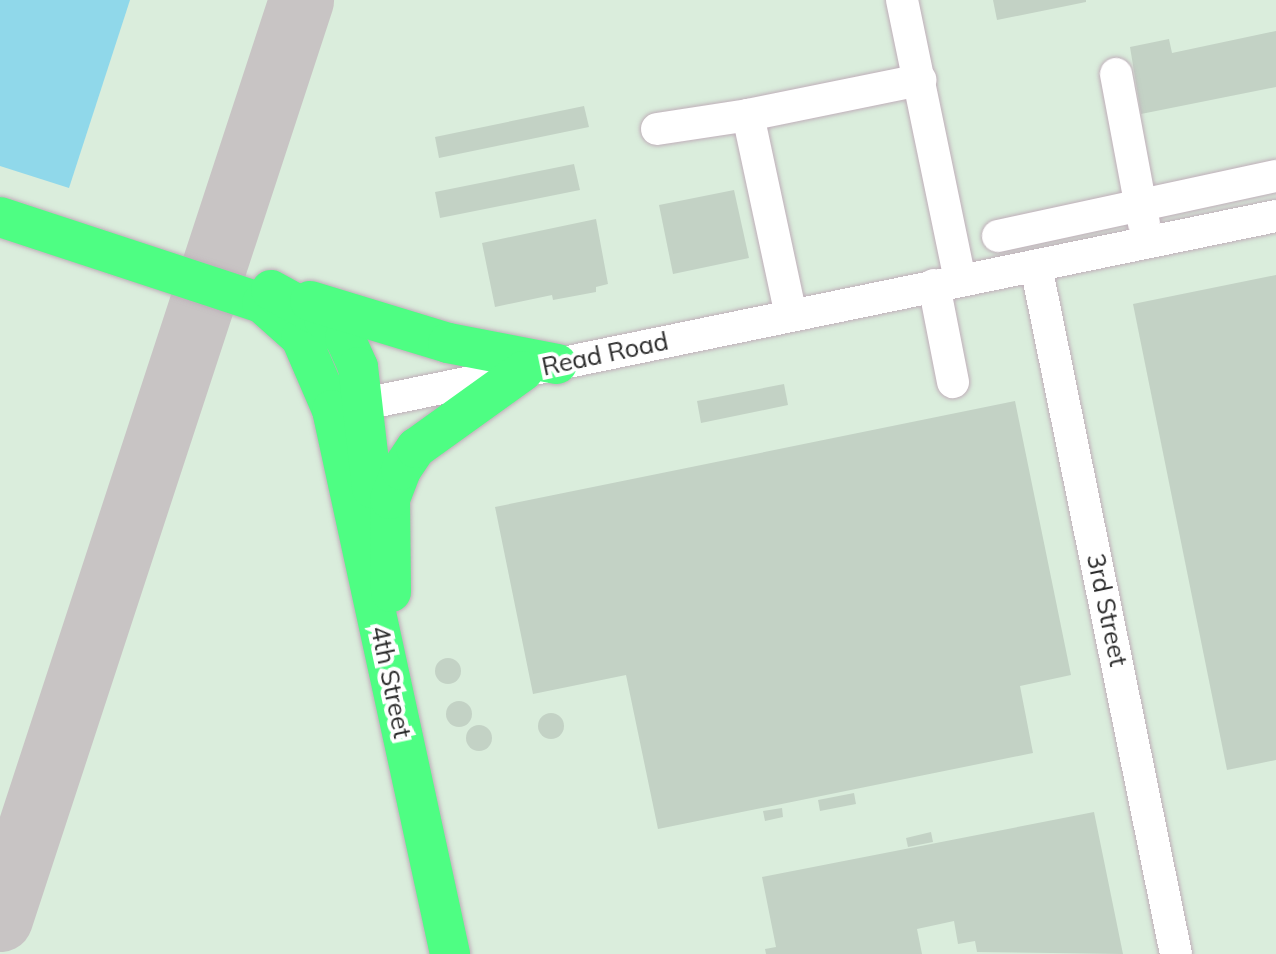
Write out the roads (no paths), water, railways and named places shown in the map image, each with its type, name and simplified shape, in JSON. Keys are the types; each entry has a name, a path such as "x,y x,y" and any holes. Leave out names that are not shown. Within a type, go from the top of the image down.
{"main road":[{"path":"0,217 262,303 302,338 348,407"},
{"path":"228,291 269,289 448,344 540,367"},
{"path":"269,289 324,319 345,338 358,368 348,407"},
{"path":"228,291 249,322 274,342 304,395 397,710"},
{"path":"397,710 388,538 390,499 416,448 540,367"},
{"name":"4th Street","path":"348,407 397,710 450,954"}],"street":[{"path":"902,0 920,80 947,283 953,382"},
{"path":"1116,74 1148,242"},
{"path":"658,129 748,116 920,80"},
{"path":"748,116 791,315"},
{"path":"998,236 1276,176"},
{"name":"Read Road","path":"348,407 1276,216"},
{"name":"3rd Street","path":"1036,266 1176,954"}]}
